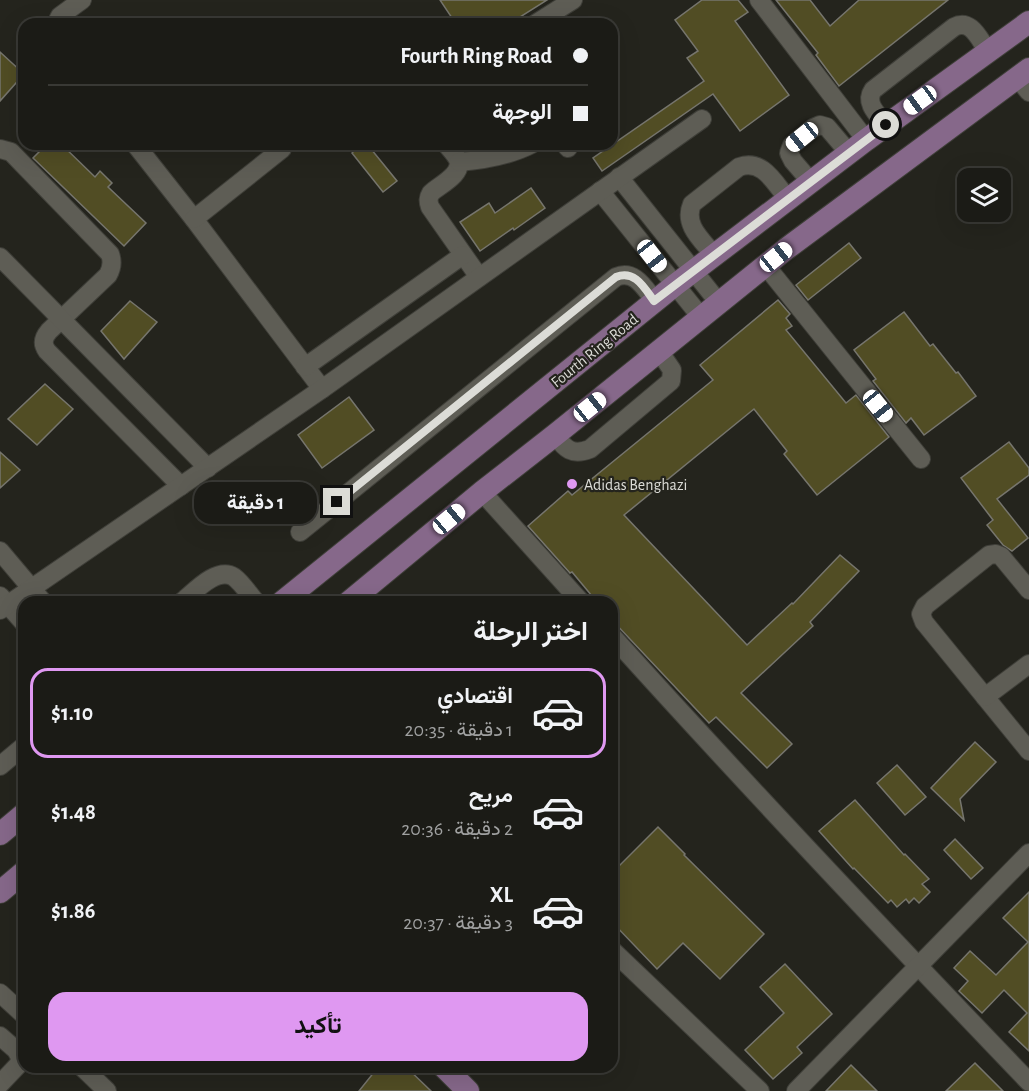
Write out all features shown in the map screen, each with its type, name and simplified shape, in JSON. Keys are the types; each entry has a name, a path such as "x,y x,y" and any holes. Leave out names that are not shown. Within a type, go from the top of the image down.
{"main road":[{"name":"Fourth Ring Road","path":"289,596 654,301 886,125 1029,22"},
{"path":"356,596 482,492 766,266 858,195 1025,79"},
{"path":"0,834 18,819"},
{"path":"0,892 18,877"},
{"path":"450,1073 468,1091"}],"street":[{"path":"59,18 82,0"},
{"path":"544,18 573,0"},
{"path":"759,0 858,146"},
{"path":"886,125 870,104 870,94 954,27 964,24 971,27 988,51"},
{"path":"0,551 38,595 182,486 702,119"},
{"path":"811,182 789,153 792,145 813,128 827,127 858,146"},
{"path":"0,149 11,152 110,254 112,259 108,275 45,336 44,347 182,486"},
{"path":"140,150 322,389"},
{"path":"194,219 281,150"},
{"path":"451,150 458,159 459,167 455,174 431,193 430,207 479,278"},
{"path":"459,162 504,155 520,150"},
{"path":"714,255 690,224 689,210 692,204 739,167 746,164 759,166 788,199"},
{"path":"619,177 719,303"},
{"path":"600,191 701,317"},
{"path":"306,367 463,255"},
{"path":"0,257 208,468"},
{"path":"766,266 921,459"},
{"path":"300,532 616,277 625,274 635,278 654,301"},
{"path":"555,435 569,450 583,451 590,448 671,381 672,370 659,351"},
{"path":"482,492 576,596"},
{"path":"1029,590 1001,556 989,555 922,610 921,618 1029,751"},
{"path":"189,596 213,577 224,574 235,578 251,596"},
{"path":"3,604 18,600"},
{"path":"3,604 18,618"},
{"path":"618,643 705,739 1029,1082"},
{"path":"985,697 1029,664"},
{"path":"0,766 18,751"},
{"path":"796,1091 1029,853"},
{"path":"618,956 760,1091"},
{"path":"0,993 18,1010"},
{"path":"0,1036 18,1054"},
{"path":"0,1084 18,1065"},
{"path":"88,1073 107,1091"}],"building":[{"path":"440,0 547,0 518,18 452,18"},
{"path":"702,0 738,0 748,12 735,21 789,95 740,131 713,94 602,171 593,158 605,150 618,150 618,141 704,81 687,58 698,51 675,20"},
{"path":"776,0 810,0 830,26 859,0 948,0 839,86 816,55 818,53"},
{"path":"0,52 18,68 18,81 0,101"},
{"path":"41,150 67,150 95,177 100,171 112,183 108,187 146,223 124,246 33,158"},
{"path":"355,150 372,150 397,181 383,192 352,153"},
{"path":"531,188 545,208 480,251 460,222 489,203 495,213"},
{"path":"849,243 861,258 808,300 796,285"},
{"path":"778,300 790,314 786,318 792,326 786,330 846,403 856,395 889,437 817,495 784,454 787,451 754,409 624,515 747,645 793,604 840,555 859,571 810,622 813,626 741,693 792,744 767,768 716,717 709,723 618,626 618,596 592,596 528,526 568,491 572,495 713,380 700,365"},
{"path":"130,301 157,322 124,359 101,331"},
{"path":"904,312 930,346 933,344 976,396 924,435 911,418 906,423 873,381 876,379 854,350"},
{"path":"45,384 73,409 37,445 8,419"},
{"path":"349,397 374,430 322,468 298,435"},
{"path":"1009,442 1029,468 1029,475 997,499 1028,538 1012,551 1003,545 987,525 993,520 961,478"},
{"path":"0,452 20,470 0,488"},
{"path":"975,742 996,762 960,799 964,820 931,788"},
{"path":"897,765 926,797 905,815 877,783"},
{"path":"855,800 904,855 929,879 922,884 930,892 919,903 914,898 909,903 906,899 897,907 891,900 888,903 819,831"},
{"path":"658,827 764,934 720,979 683,943 657,969 618,928 618,867"},
{"path":"955,839 983,868 971,879 944,850"},
{"path":"1029,892 1029,1051 1009,1032 1027,1013 1004,990 982,1013 959,991 968,981 954,968 970,951 996,975 1028,942 1003,918"},
{"path":"785,964 832,1014 797,1047 802,1053 773,1079 745,1050 784,1013 760,987"},
{"path":"975,1063 1003,1091 946,1091"},
{"path":"851,1065 877,1091 826,1091"},
{"path":"373,1073 412,1073 431,1091 359,1091"}],"place":[{"name":"Adidas Benghazi","path":"572,484"}],"route":[{"path":"337,502 616,277 625,274 635,278 654,301 886,125"}]}
